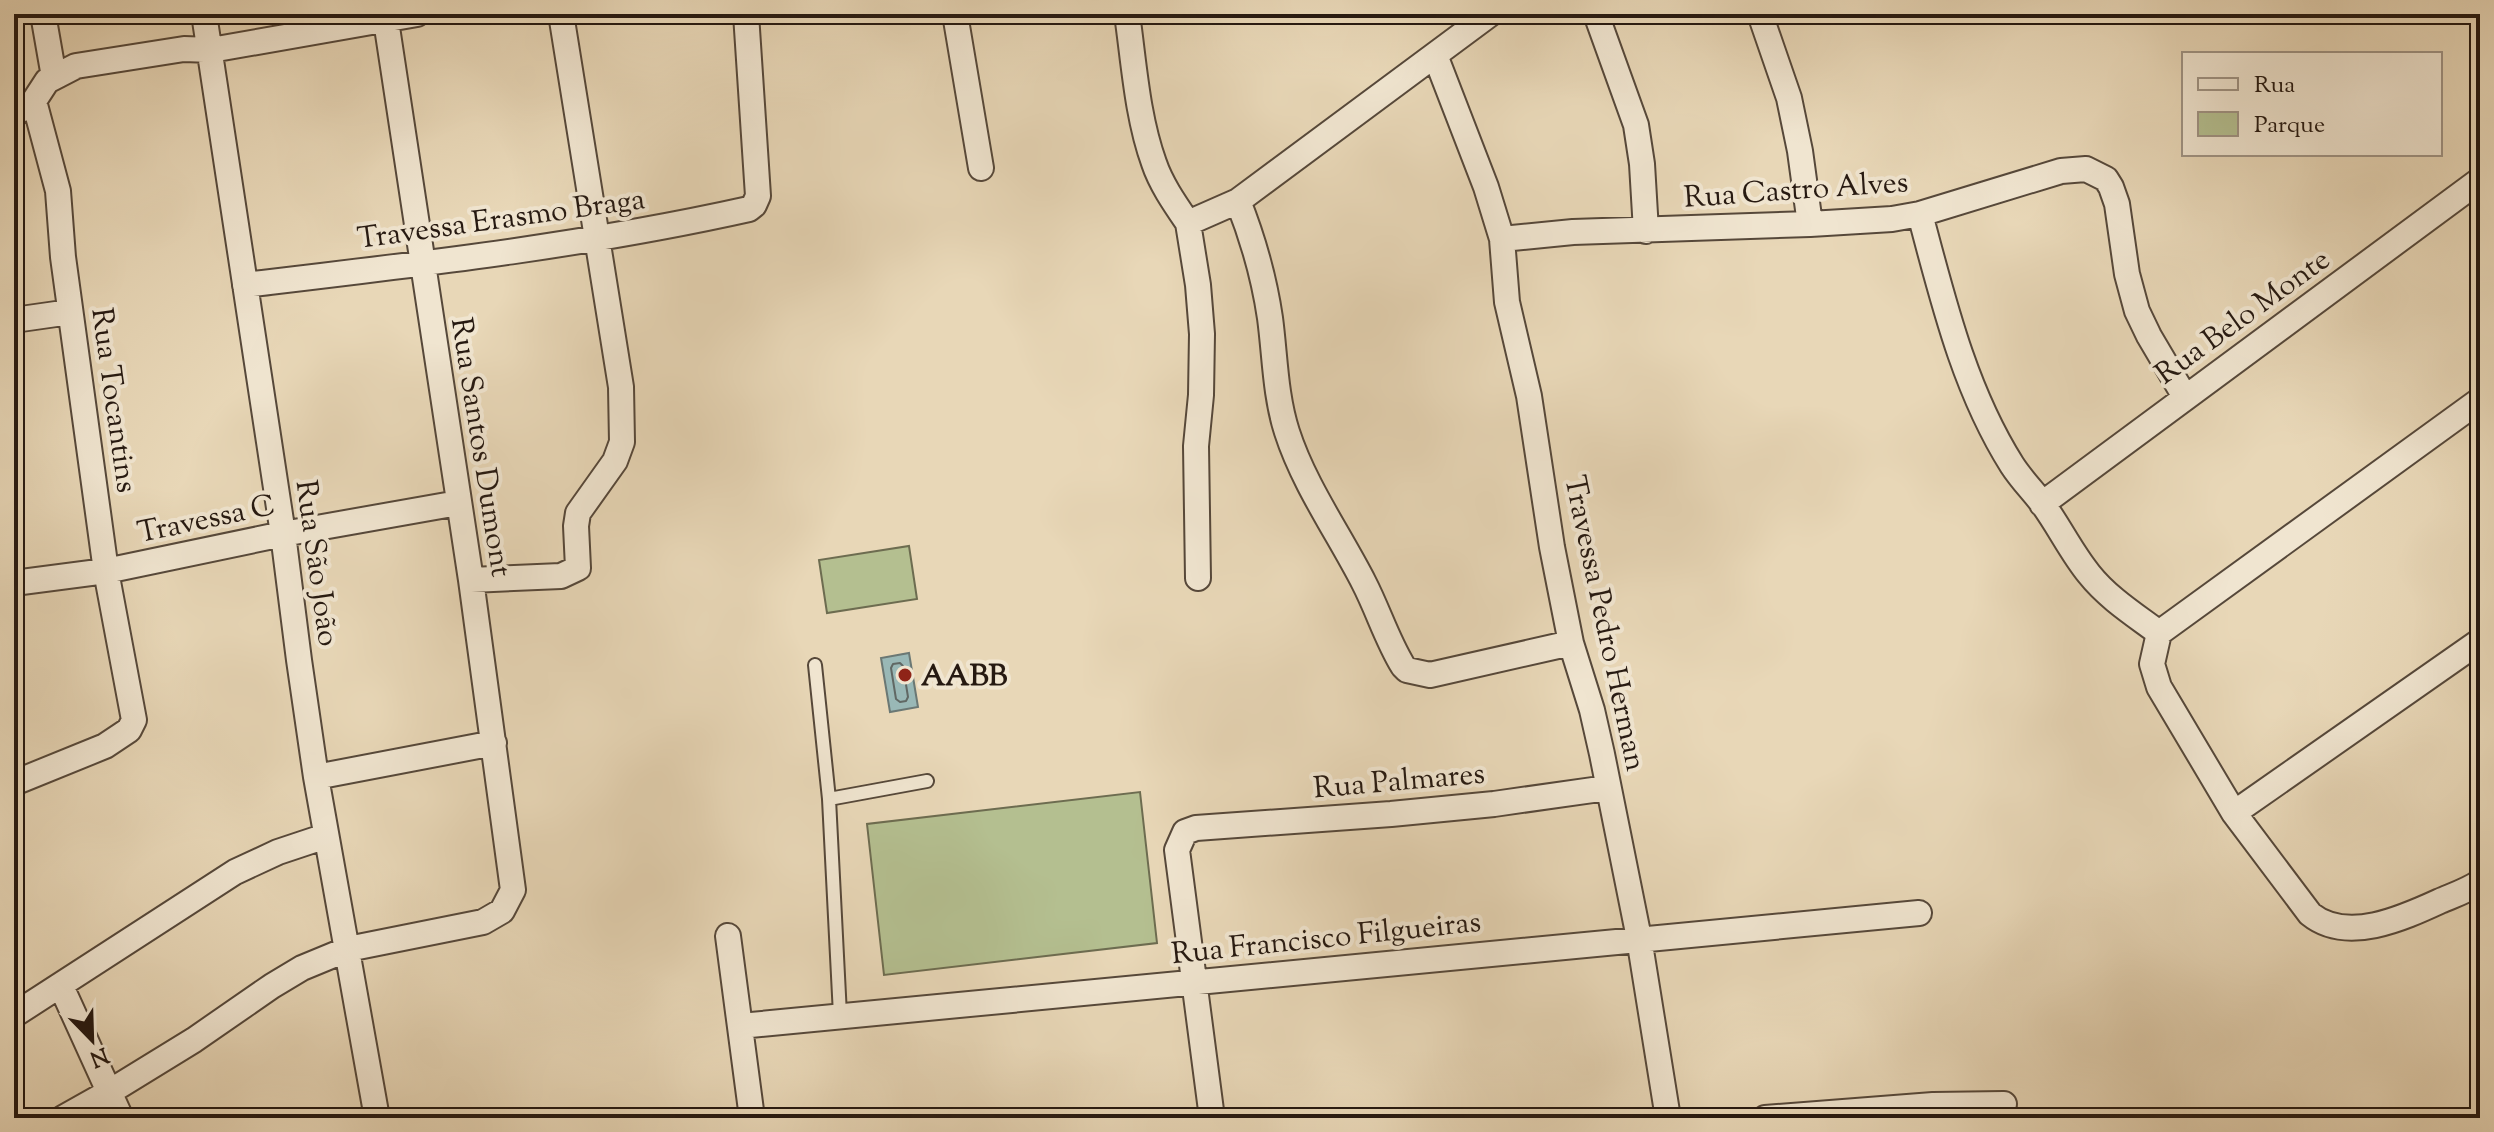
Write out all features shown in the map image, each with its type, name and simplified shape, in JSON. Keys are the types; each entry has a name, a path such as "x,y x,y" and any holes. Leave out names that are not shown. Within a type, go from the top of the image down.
{"street":[{"path":"43,14 54,77"},
{"name":"Rua São João","path":"204,14 283,534 316,777 377,1118"},
{"path":"24,108 54,77 82,65 184,49 211,50 385,17 417,14"},
{"path":"471,580 572,573 579,564 576,519 615,461 622,442 621,387 561,14"},
{"name":"Travessa Erasmo Braga","path":"245,285 598,239 749,209 758,196 746,14"},
{"path":"955,14 981,168"},
{"path":"1127,14 1141,109 1154,163 1165,188 1188,223 1198,285 1202,334 1196,446 1198,578"},
{"path":"1188,223 1238,201 1490,14"},
{"path":"1596,14 1636,125 1646,231"},
{"path":"1760,14 1789,98 1810,224"},
{"name":"Rua Santos Dumont","path":"348,949 483,922 502,911 513,890 471,580 385,17"},
{"name":"Travessa Pedro Herman","path":"1435,55 1481,174 1502,239 1507,302 1529,396 1552,547 1571,643 1592,710 1639,938 1668,1118"},
{"name":"Rua Tocantins","path":"14,783 105,746 120,738 134,723 106,571 70,312 58,191 24,108"},
{"name":"Rua Castro Alves","path":"1502,239 1573,232 1892,219 1920,214 2061,171 2093,171 2106,179 2117,204 2127,274 2137,311 2185,397"},
{"name":"Rua Belo Monte","path":"2042,504 2480,180"},
{"path":"1238,201 1253,240 1261,274 1281,410 1288,434 1403,666 1407,670 1430,675 1571,643"},
{"path":"1920,214 1944,307 1969,380 2012,466 2094,580 2159,633"},
{"path":"14,320 70,312"},
{"path":"2478,887 2392,923 2347,928 2321,923 2293,893 2234,813 2159,687 2152,664 2159,633 2480,400"},
{"name":"Travessa C","path":"14,583 106,571 283,534 458,503"},
{"path":"2234,813 2480,641"},
{"path":"316,777 494,743"},
{"name":"Rua Palmares","path":"1193,982 1177,850 1185,832 1196,828 1420,811 1607,788"},
{"path":"14,1015 235,872 278,852 326,836"},
{"name":"Rua Francisco Filgueiras","path":"740,1026 1919,913"},
{"path":"728,936 752,1118"},
{"path":"63,1118 194,1040 285,977 348,949"},
{"path":"1193,982 1212,1118"},
{"path":"61,986 121,1118"},
{"path":"1765,1118 1933,1111 2004,1104"}],"lane":[{"path":"815,665 829,799 840,1015"},
{"path":"829,799 927,781"}],"green space":[{"path":"909,546 917,599 827,613 819,560"},
{"path":"1140,792 1157,943 884,975 867,824"}],"water":[{"path":"909,653 918,707 890,712 881,658"}],"place":[{"name":"AABB","path":"905,675"}]}
